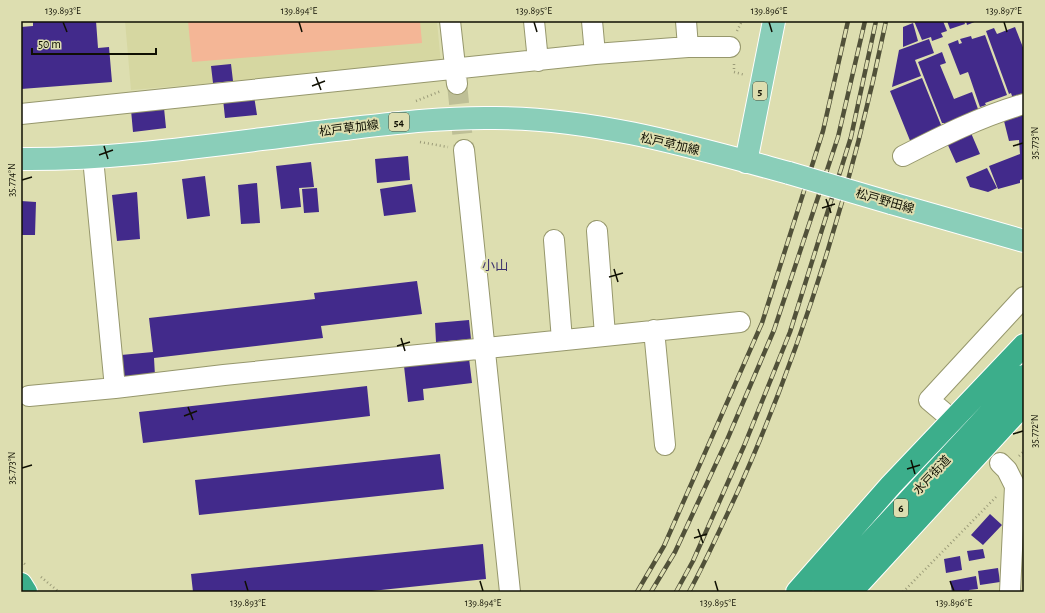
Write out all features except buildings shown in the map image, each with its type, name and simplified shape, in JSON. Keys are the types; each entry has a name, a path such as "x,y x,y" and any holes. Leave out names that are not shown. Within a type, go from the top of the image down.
{"highway":[{"path":"797,592 891,485 1024,345"},
{"name":"水戸街道","path":"851,592 985,432 1024,376"},
{"name":"水戸街道","path":"824,592 985,432 1024,404"},
{"path":"870,592 1024,426"},
{"path":"21,584 26,592"}],"main road":[{"name":"5","path":"746,162 774,21"},
{"name":"松戸草加線","path":"21,159 93,158 397,123 495,118 549,121 594,127 651,138 746,162"},
{"name":"松戸野田線","path":"746,162 1024,241"}],"street":[{"path":"450,21 456,77"},
{"path":"534,21 538,61"},
{"path":"592,21 595,54"},
{"path":"686,21 688,47"},
{"path":"21,114 456,77 538,61 595,54 688,47 732,53"},
{"path":"904,156 940,138 1002,111 1024,104"},
{"path":"464,150 510,592"},
{"path":"93,158 115,388"},
{"path":"597,231 605,335"},
{"path":"554,240 562,340"},
{"path":"948,416 929,400 1024,297"},
{"path":"29,396 740,322"},
{"path":"654,330 665,445"},
{"path":"1000,463 1007,470 1015,486 1010,592"},
{"path":"21,580 36,592"}],"path":[{"path":"732,53 734,72 751,76"},
{"path":"413,102 456,77"},
{"path":"417,141 464,150"},
{"path":"903,592 997,496 1015,486"}],"shaded area":[{"path":"125,21 437,21 441,64 131,90"},
{"path":"188,21 420,21 422,43 192,62"}],"tunnel":[{"path":"457,84 464,150"}],"railway":[{"path":"637,592 664,546 762,323 823,131 848,21"},
{"path":"651,592 675,552 727,440 774,330 838,137 865,21"},
{"path":"676,592 693,561 744,446 790,332 851,137 876,21"},
{"path":"689,592 738,491 785,377 806,319 842,201 873,81 886,21"}],"district":[{"name":"小山","path":"495,265"}]}
